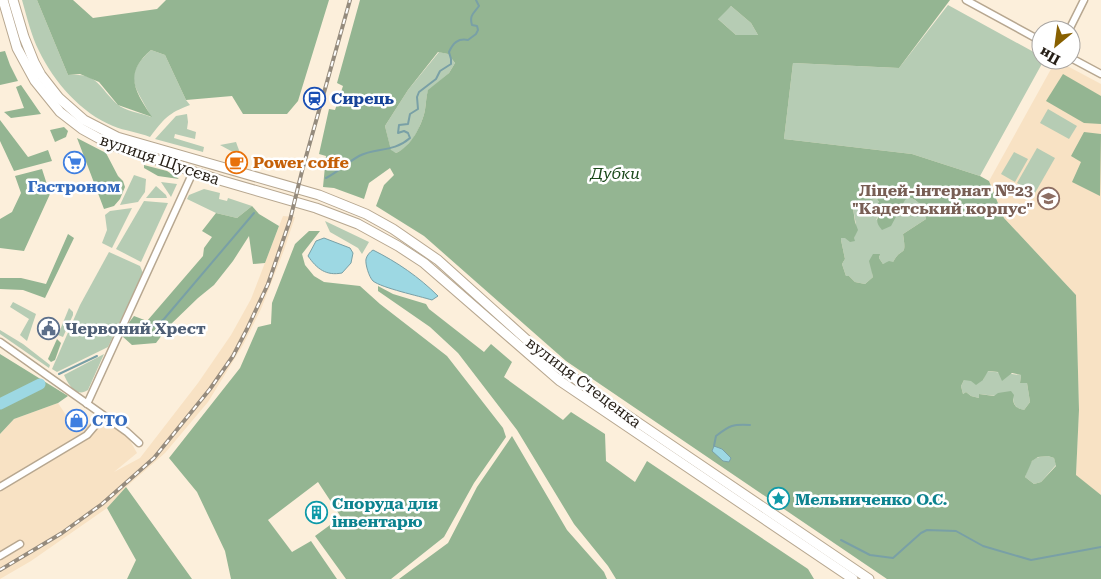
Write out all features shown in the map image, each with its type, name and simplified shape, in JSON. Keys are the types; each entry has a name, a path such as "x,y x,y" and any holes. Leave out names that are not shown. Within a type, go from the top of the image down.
{"main road":[{"name":"вулиця Щусєва","path":"3,0 18,48 26,66 44,94 60,112 82,129 111,145 273,196"},
{"name":"вулиця Щусєва","path":"13,0 24,36 41,75 59,98 84,120 117,137 271,182"},
{"name":"вулиця Стеценка","path":"271,182 304,190 349,207 366,214 406,237 438,260 538,350 580,383 869,579"},
{"name":"вулиця Стеценка","path":"273,196 316,208 358,224 424,263 560,381 852,579"}],"street":[{"path":"966,0 1031,36"},
{"path":"1074,20 1084,0"},
{"path":"1081,63 1101,74"},
{"path":"87,404 192,172"},
{"path":"0,342 139,443"},
{"path":"0,487 87,435 103,416"},
{"path":"0,556 20,544"}],"shaded area":[{"name":"Ліцей-інтернат №23 \"Кадетський корпус\"","path":"1050,70 1075,70 1101,84 1101,495 1076,476 1079,410 1076,295 1004,218 989,181"},
{"path":"283,216 295,217 261,309 243,345 208,402 165,453 126,487 107,508 31,561 0,579 0,434 14,419 58,403 77,432 96,419 95,411 128,437 137,453 114,472 140,458 198,383 231,335 251,299"}],"green space":[{"path":"22,0 37,0 68,75 86,76 92,79 120,106 151,117 134,83 134,76 136,68 151,50 165,55 190,105 167,117 150,137 118,128 101,120 79,105 52,74 36,45"},
{"path":"37,0 73,0 93,18 157,9 166,0 329,0 298,101 287,114 243,114 232,96 186,100 165,55 151,50 137,67 135,83 141,99 152,117 118,105 99,82 80,74 68,75"},
{"name":"Дубки","path":"360,0 950,0 899,68 793,63 784,139 912,154 980,176 989,181 1004,218 1076,295 1079,410 1076,475 1101,495 1101,579 887,579 566,361 424,236 376,206 384,185 394,175 390,168 369,183 364,199 334,188 323,187 326,156 319,154 329,109 335,110 343,86 337,83","holes":["731,6 751,23 758,35 736,35 718,19","438,52 448,54 455,63 449,73 428,90 425,110 418,129 411,141 396,153 391,150 385,126 408,90","908,197 918,202 926,219 903,234 903,251 893,262 889,261 883,264 879,258 880,254 873,254 869,261 873,277 865,284 855,282 849,276 846,276 842,264 845,259 841,238 845,238 850,242 855,241 854,238 858,230 853,208 877,199 879,202 875,207 880,213 877,222 882,230 891,226","988,371 998,372 1002,381 1012,373 1021,375 1020,383 1027,383 1030,402 1024,410 1017,407 1011,391 998,393 994,396 979,394 979,398 971,396 966,392 963,394 961,386 964,380 971,381 976,385 983,380","1048,456 1054,458 1056,466 1041,482 1034,484 1025,477 1032,461 1038,457"]},
{"path":"948,5 1031,51 1031,70 1038,70 980,176 912,154 784,139 793,63 899,68"},
{"path":"731,6 751,23 758,35 736,35 717,18"},
{"path":"5,51 18,81 0,85 0,52"},
{"path":"439,52 448,54 455,63 449,73 428,91 424,116 411,141 396,153 391,151 385,126 408,90"},
{"path":"1063,74 1101,96 1101,124 1084,123 1046,101"},
{"path":"21,85 41,114 11,118 4,112 24,108 16,87"},
{"path":"1048,109 1077,126 1069,139 1040,123"},
{"path":"187,114 187,129 196,132 195,139 175,134 174,138 204,147 203,152 155,139 176,116"},
{"path":"0,120 28,157 48,150 52,161 14,171 0,141"},
{"path":"64,127 68,131 66,137 55,142 50,130"},
{"path":"1084,132 1101,134 1100,196 1072,182 1081,162 1071,156"},
{"path":"77,138 106,153 118,176 123,181 125,187 120,199 114,206 104,209"},
{"path":"236,142 240,153 220,145"},
{"path":"1037,148 1055,158 1035,193 1017,183"},
{"path":"1014,152 1028,159 1015,182 1001,174"},
{"path":"144,165 167,171 179,179 158,176 144,168"},
{"path":"42,169 50,194 24,251 0,248 0,219 12,212 21,193 15,176"},
{"path":"134,175 146,179 145,192 138,202 120,205"},
{"path":"161,182 177,184 171,197"},
{"path":"156,186 166,195 167,198 146,198"},
{"path":"204,189 220,193 219,199 227,201 228,198 252,206 237,218 216,213 187,199 189,195"},
{"path":"908,197 920,205 926,219 903,234 903,251 893,262 883,264 879,258 880,255 871,264 873,277 865,284 855,282 849,276 846,276 842,264 845,259 841,238 854,238 856,225 853,208 877,199 880,204 880,210 876,220"},
{"path":"144,201 168,203 141,262 116,249"},
{"path":"252,206 259,214 279,226 265,263 253,264 249,236 233,261 214,285 169,326 156,343 132,345 122,336 134,316 147,321 203,256 204,248 212,237 202,231 216,213 237,218"},
{"path":"132,208 112,248 102,243 107,230 105,215 110,211"},
{"path":"325,221 369,242 362,254 358,248 330,232"},
{"path":"309,231 320,231 302,254 305,265 314,276 324,282 360,286 447,356 503,428 506,437 474,483 444,537 391,579 346,579 315,536 341,517 318,482 268,520 292,552 311,541 337,579 231,579 225,551 197,492 169,458 240,368 258,327 271,324 272,303 295,244"},
{"path":"68,234 74,238 45,298 23,290 0,289 0,278 21,278 46,284"},
{"path":"109,252 140,266 143,273 108,347 57,372 52,369 80,305"},
{"path":"378,286 393,294 426,304 429,309 484,352 491,344 512,362 504,377 563,420 571,412 605,434 606,461 635,482 647,461 808,569 814,579 616,579 608,566 574,524 517,430 458,353 430,327 378,291"},
{"path":"13,302 36,314 27,341 20,335 29,319 10,307"},
{"path":"69,308 73,315 63,337 58,335"},
{"path":"0,330 23,344 50,365 49,368 0,334"},
{"path":"57,339 61,343 55,360 51,362 48,359"},
{"path":"0,354 68,396 58,403 14,419 0,434"},
{"path":"104,354 88,390 80,392 73,389 64,375"},
{"path":"987,371 1021,375 1020,383 1027,383 1030,402 1024,410 1016,406 1013,398 979,394 979,398 971,396 966,392 963,394 961,386 964,380 983,380"},
{"path":"512,436 567,530 604,572 607,579 399,579 448,543 477,487"},
{"path":"1048,456 1054,458 1056,465 1041,482 1034,484 1025,477 1030,464 1034,459"},
{"path":"126,487 192,579 127,579 136,560 107,508"}],"water":[{"path":"324,238 350,248 353,253 351,263 342,273 336,274 322,270 308,256 316,241"},
{"path":"373,250 407,270 438,296 432,300 392,289 373,281 369,274 366,259"},
{"path":"714,446 722,449 731,458 729,462 723,461 712,451"}],"waterway":[{"name":"Сирець","path":"326,178 365,153 391,148 404,143 410,138 408,133 404,131 398,133 399,125 408,124 410,114 418,109 417,97 419,92 436,79 440,71 451,64 449,52 454,44 461,40 468,40 476,34 477,26 472,25 471,19 472,14 479,6 476,0"},
{"name":"Сирець","path":"132,333 156,325 164,319 254,213"},
{"name":"Сирець","path":"59,374 97,356"},
{"name":"Сирець","path":"0,404 40,384"},
{"path":"714,446 716,436 725,429 735,425 750,425"},
{"path":"841,540 870,555 893,558 927,530 956,531 983,546 1031,560 1101,547"}],"railway":[{"path":"0,570 62,533 102,504 154,458 210,389 233,356 268,284 290,220 350,0"}],"place":[{"name":"Сирець","path":"315,98"},
{"name":"Гастроном","path":"74,162"},
{"name":"Power coffe","path":"237,162"},
{"name":"Ліцей-інтернат №23 \"Кадетський корпус\"","path":"1049,199"},
{"name":"Червоний Хрест","path":"49,328"},
{"name":"СТО","path":"76,420"},
{"name":"Мельниченко О.С.","path":"779,499"},
{"name":"Споруда для інвентарю","path":"316,512"}]}
